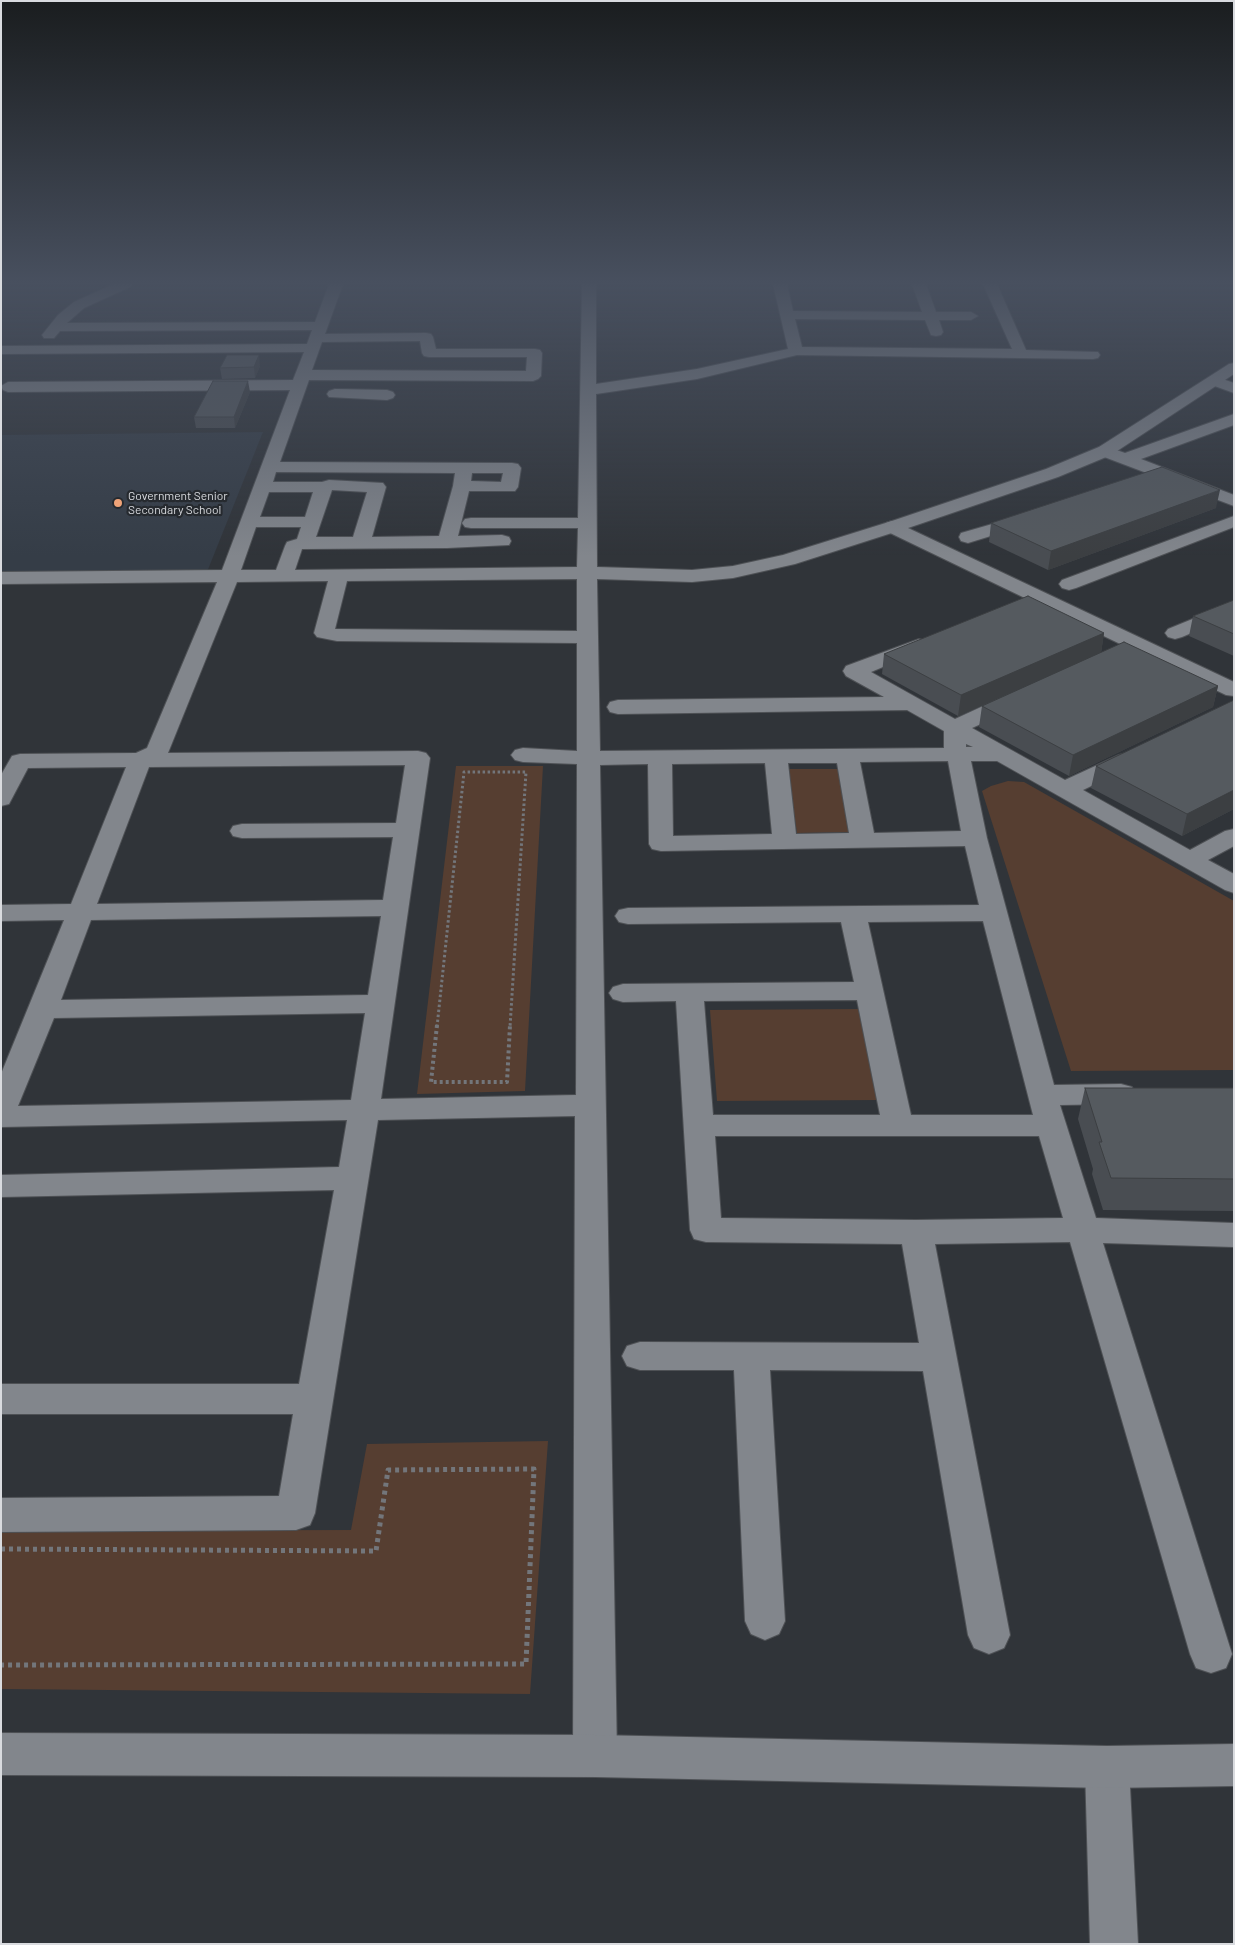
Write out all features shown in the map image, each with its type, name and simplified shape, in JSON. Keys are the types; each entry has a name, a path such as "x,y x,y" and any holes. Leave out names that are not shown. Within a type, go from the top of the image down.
{"street":[{"path":"5,391 18,375"},
{"path":"1,1110 43,1009 140,760 157,752 229,576 269,467 307,389 310,375"},
{"path":"307,389 364,375 533,375"},
{"path":"360,394 364,375"},
{"path":"589,375 587,573 595,1756"},
{"path":"589,390 692,375"},
{"path":"1,578 587,573 692,576 733,572 788,560 1052,473 1105,451 1223,375"},
{"path":"1214,381 1234,388"},
{"path":"5,391 307,389 387,395"},
{"path":"1125,459 1234,419"},
{"path":"1105,451 1234,501"},
{"path":"269,467 463,477 447,542"},
{"path":"1138,484 1167,475"},
{"path":"262,487 324,487 330,485 377,487 361,542"},
{"path":"305,543 324,487"},
{"path":"1217,495 1234,488"},
{"path":"968,537 1044,514"},
{"path":"1069,584 1234,521"},
{"path":"249,522 312,522"},
{"path":"452,523 504,532"},
{"path":"283,576 294,546 305,543 447,542 504,532 587,523"},
{"path":"892,527 1234,690"},
{"path":"500,574 504,532"},
{"path":"339,576 324,633 337,635 588,638"},
{"path":"1175,633 1234,608"},
{"path":"935,638 854,671 911,703 955,740 999,754 1234,885"},
{"path":"523,755 589,758 848,756 955,740 1038,690"},
{"path":"618,707 911,703"},
{"path":"955,740 975,838 1042,1094 1211,1654"},
{"path":"1064,790 1144,752"},
{"path":"848,756 863,841"},
{"path":"776,757 784,842"},
{"path":"1,799 20,761 418,758 364,1111 296,1513 1,1515"},
{"path":"660,758 661,844 975,838"},
{"path":"242,831 407,830"},
{"path":"1189,860 1234,836"},
{"path":"1,913 395,908"},
{"path":"628,916 995,913"},
{"path":"853,914 898,1126"},
{"path":"623,993 870,991"},
{"path":"689,992 706,1230 916,1232 1084,1230 1234,1235"},
{"path":"43,1009 380,1004"},
{"path":"1042,1094 1148,1094"},
{"path":"1,1117 592,1105"},
{"path":"698,1126 1052,1125"},
{"path":"1,1186 352,1178"},
{"path":"916,1232 989,1635"},
{"path":"640,1356 938,1357"},
{"path":"751,1356 765,1621"},
{"path":"1,1399 314,1399"},
{"path":"1,1754 595,1756 1107,1767 1234,1766"},
{"path":"1107,1767 1114,1944"}],"path":[{"path":"464,772 526,772 507,1082 431,1082 464,772"},
{"path":"1,1549 376,1551 388,1470 534,1469 526,1664 1,1665"}],"shaded area":[{"name":"Government Senior Secondary School","path":"263,432 207,572 1,574 1,435"},
{"path":"456,766 543,766 525,1091 417,1094"},
{"path":"787,769 838,769 851,832 797,833"},
{"path":"1008,781 1024,782 1234,901 1234,1070 1071,1071 982,791"},
{"path":"863,1009 880,1100 717,1101 710,1010"},
{"path":"548,1441 530,1694 1,1689 1,1531 351,1530 367,1444"}],"building":[{"path":"213,381 248,381 234,417 194,417"},
{"path":"1162,467 1220,490 1051,551 991,523"},
{"path":"1028,596 1104,633 961,695 884,654"},
{"path":"1234,600 1234,634 1193,616"},
{"path":"1124,642 1218,686 1073,755 982,706"},
{"path":"1234,700 1234,790 1187,814 1096,766"},
{"path":"1085,1088 1234,1088 1234,1179 1111,1178 1099,1142 1102,1142"}],"place":[{"name":"Government Senior Secondary School","path":"118,503"}]}
